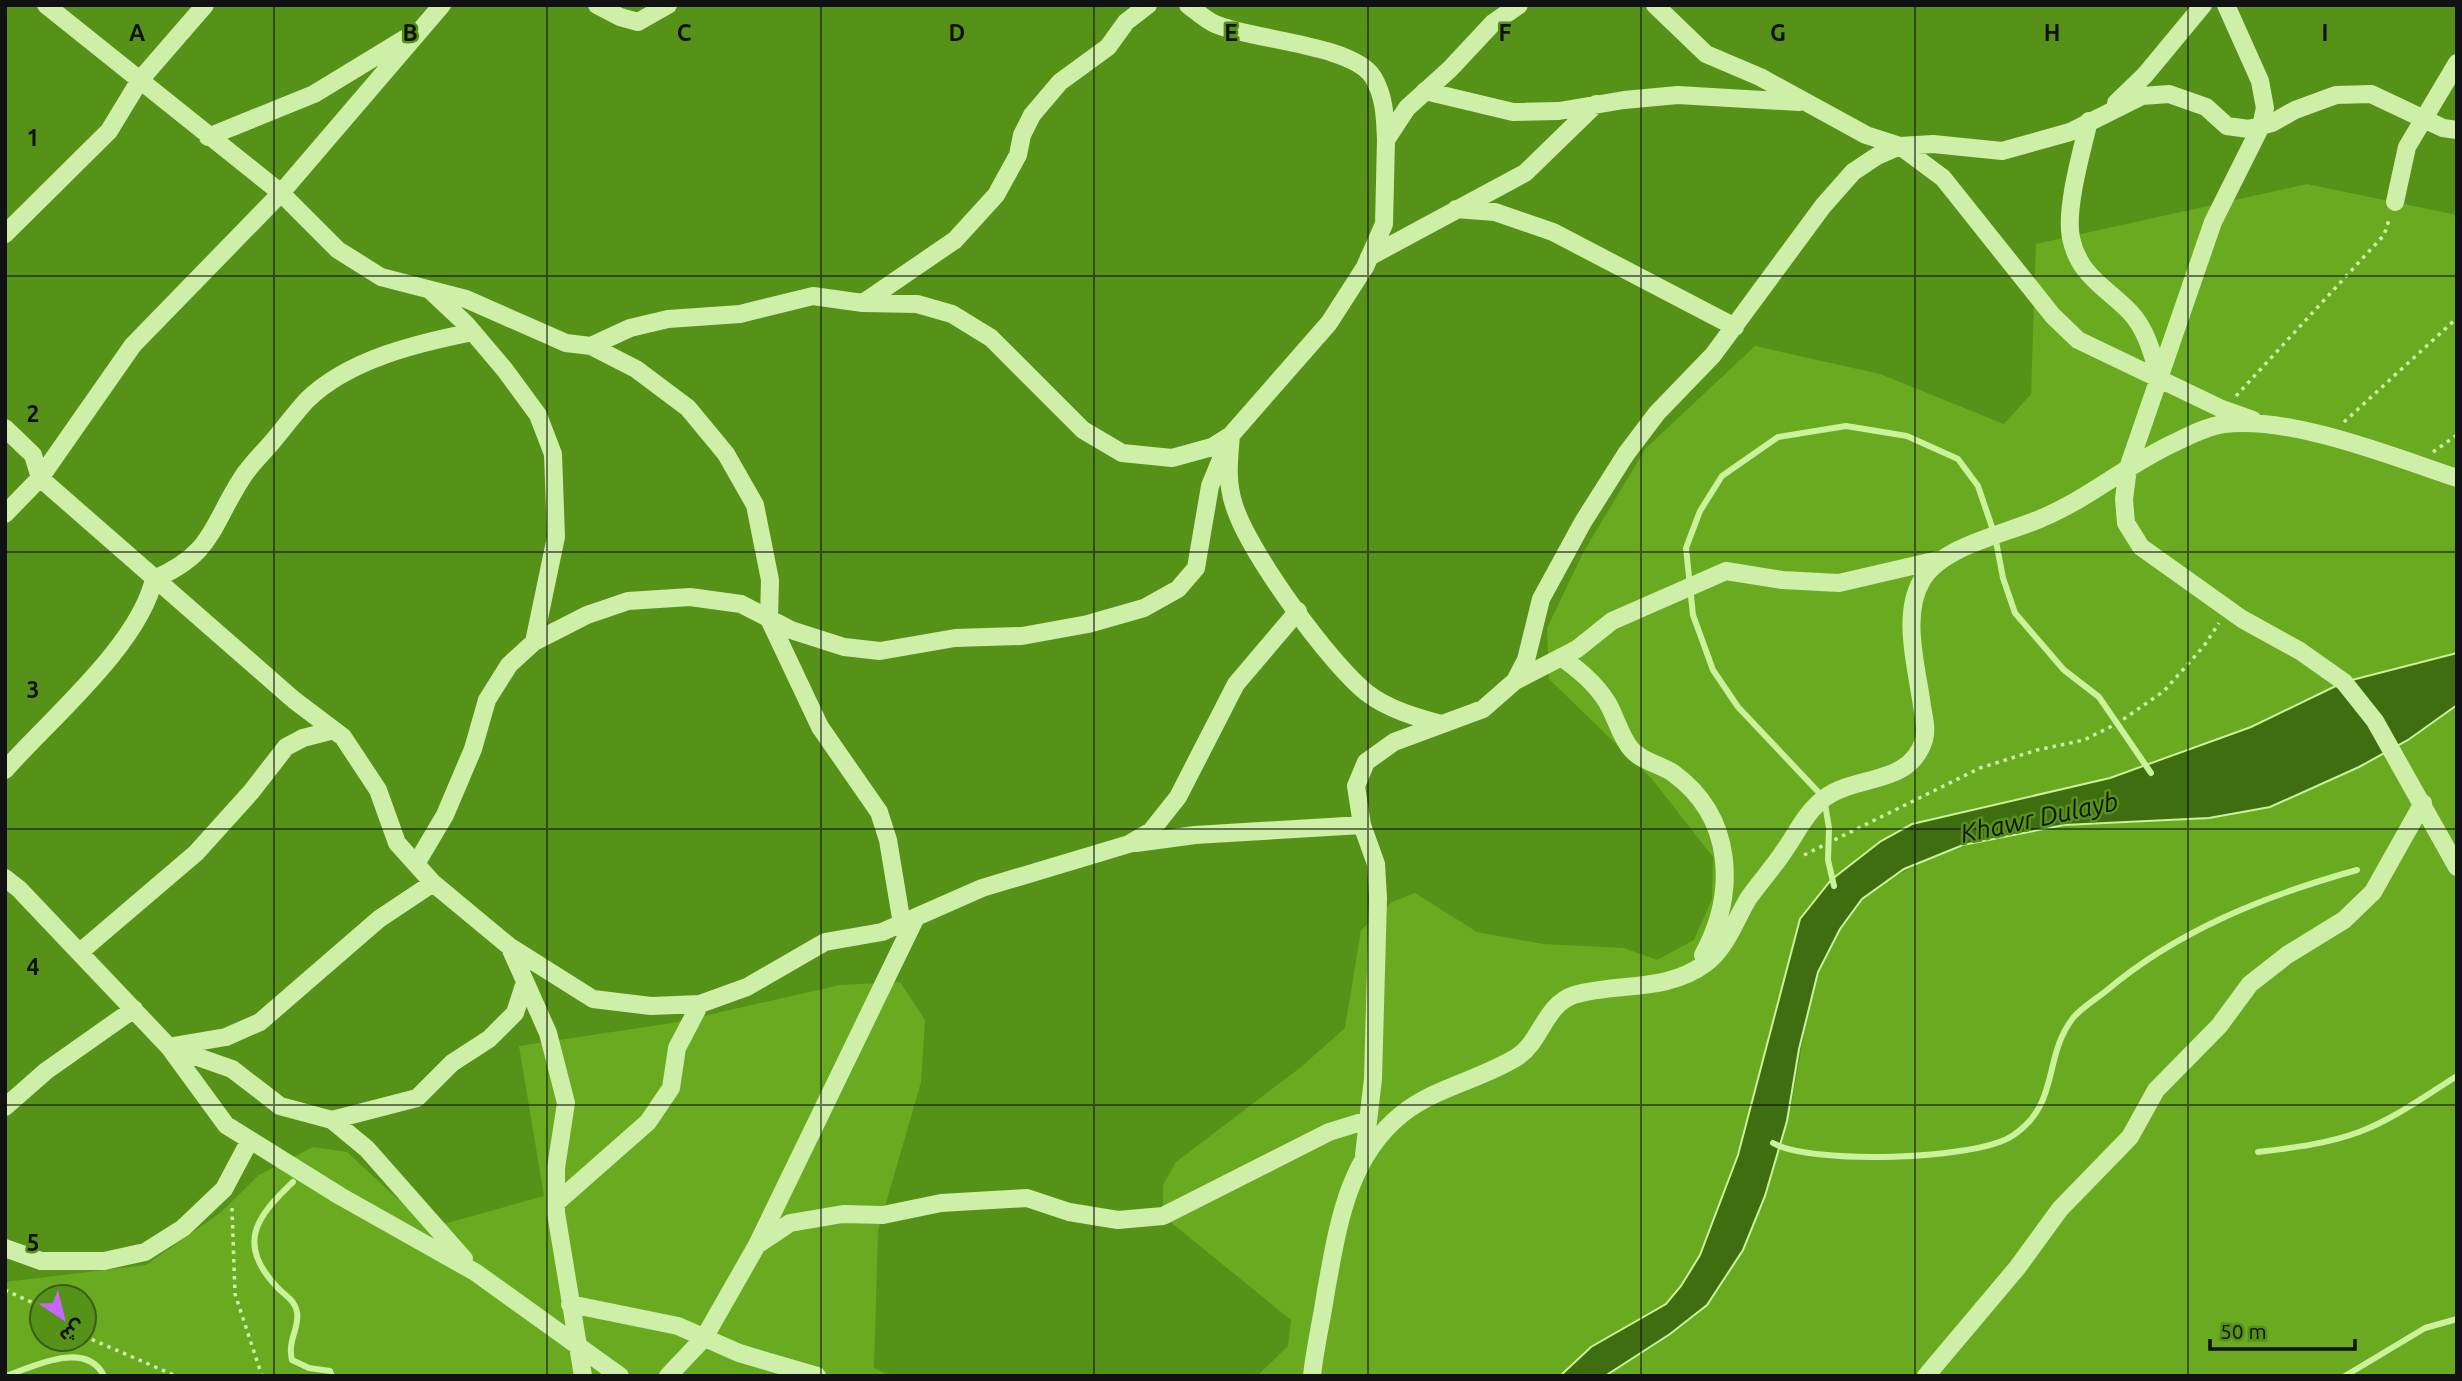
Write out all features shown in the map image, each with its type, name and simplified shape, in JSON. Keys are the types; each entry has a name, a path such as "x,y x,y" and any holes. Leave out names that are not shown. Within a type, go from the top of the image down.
{"street":[{"path":"46,5 208,137 281,192 338,250 381,277 466,299 566,343 591,346 636,369 688,408 726,454 755,505 770,580 769,619 820,727 879,812 908,921 757,1245 704,1338 668,1376"},
{"path":"5,233 109,131 140,80 205,5"},
{"path":"5,514 40,478 133,345 281,192 442,5"},
{"path":"597,5 620,17 638,22 668,5"},
{"path":"863,303 955,240 996,195 1018,155 1022,135 1032,115 1060,82 1108,47 1126,22 1148,5"},
{"path":"591,346 630,328 668,319 740,314 813,296 863,303 917,304 952,314 991,338 1083,430 1122,453 1172,458 1212,447 1231,435 1329,323 1369,257 1384,224 1386,140 1384,104 1372,75 1358,64 1336,55 1214,24 1188,5"},
{"path":"1386,140 1407,108 1493,23 1519,5"},
{"path":"1655,5 1706,54 1809,103 1866,135 1900,146 1943,178 2053,316 2078,341 2222,409 2263,423 2326,437 2457,478"},
{"path":"2109,110 2145,75 2203,5"},
{"path":"2226,5 2260,81 2265,108 2261,126 2213,222 2128,468 2124,499 2126,523 2141,547 2228,609 2344,682 2375,720 2457,867"},
{"path":"208,137 314,94 424,26"},
{"path":"2395,202 2407,147 2457,63"},
{"path":"1425,91 1513,112 1559,111 1678,95 1809,103"},
{"path":"1515,681 1526,660 1541,598 1583,522 1657,414 1713,355 1823,206 1853,172 1877,156 1900,146 1933,144 2002,151 2033,145 2142,96 2169,93 2206,107 2227,126 2249,129 2336,95 2371,94 2457,130"},
{"path":"1369,257 1525,173 1596,104"},
{"path":"2089,121 2073,197 2071,236 2082,265 2100,288 2131,312 2147,337 2160,380"},
{"path":"1456,209 1495,212 1553,232 1735,327"},
{"path":"430,290 473,332 538,415 553,454 556,537 534,642"},
{"path":"5,771 78,692 124,636 149,601 154,579 192,559 211,538 242,477 309,399 345,374 380,359 425,342 473,332"},
{"path":"1312,1376 1344,1201 1364,1155 1373,1079 1378,898 1376,863 1362,825 1356,786 1366,762 1395,742 1483,709 1515,681 1561,657 1612,621 1726,571 1782,580 1839,583 1938,559 2043,518 2085,497 2174,442 2220,424 2263,423"},
{"path":"5,428 33,455 40,478 154,579 236,646 294,700 343,737 378,790 397,843 433,883 509,946 593,999 651,1006 700,1004 747,987 825,942 882,932 982,888 1129,844 1195,835 1362,825"},
{"path":"1231,435 1227,472 1234,504 1250,541 1298,611 1345,673 1368,694 1405,714 1441,724"},
{"path":"416,864 454,793 473,749 487,700 509,665 534,642 587,615 628,601 690,597 741,604 791,630 844,647 880,651 955,638 1022,636 1088,624 1144,608 1178,589 1196,568 1210,486 1231,435"},
{"path":"1364,1155 1400,1116 1435,1092 1520,1055 1536,1038 1552,1010 1571,996 1654,985 1680,977 1696,968 1721,948 1749,899 1804,819 1824,798 1850,784 1884,778 1904,769 1918,755 1926,733 1914,646 1913,605 1921,581 1938,559"},
{"path":"1129,844 1152,831 1178,797 1236,684 1298,611"},
{"path":"1561,657 1584,673 1606,702 1632,751 1671,772 1694,791 1714,819 1725,854 1726,888 1715,934 1696,968"},
{"path":"80,952 195,853 251,792 286,747 303,738 334,730"},
{"path":"1926,1376 2017,1268 2060,1209 2130,1137 2156,1090 2219,1026 2250,984 2287,955 2344,920 2374,892 2423,803"},
{"path":"5,878 80,952 169,1047 226,1125 340,1196 475,1272 620,1376"},
{"path":"169,1047 226,1037 260,1022 379,919 433,883"},
{"path":"509,946 548,1032 566,1102 556,1168 556,1203 583,1376"},
{"path":"332,1120 417,1098 452,1063 489,1039 515,1013 525,982"},
{"path":"556,1203 648,1122 671,1088 677,1048 700,1004"},
{"path":"5,1107 46,1070 134,1009"},
{"path":"169,1047 232,1069 280,1106 332,1120 367,1149 475,1272"},
{"path":"757,1245 790,1223 843,1214 883,1215 941,1203 1027,1198 1069,1212 1118,1220 1163,1216 1329,1132 1368,1120"},
{"path":"5,1248 41,1261 104,1261 145,1252 183,1228 223,1189 250,1140"},
{"path":"233,1172 233,1201"},
{"path":"570,1304 678,1326 739,1353 817,1376"}],"path":[{"path":"2222,409 2384,235 2395,202"},
{"path":"2326,437 2390,382 2457,318"},
{"path":"1794,860 1980,768 2037,750 2084,740 2118,723 2164,691 2204,646 2228,609"},
{"path":"233,1201 235,1294 262,1376"},
{"path":"5,1290 28,1301"},
{"path":"98,1342 176,1376"}],"shaded area":[{"path":"2307,184 2457,215 2457,653 2344,682 2251,727 2110,778 1912,824 1881,842 1831,880 1800,919 1738,1155 1700,1255 1666,1304 1591,1347 1560,1376 1257,1376 1288,1346 1291,1320 1163,1216 1163,1185 1176,1162 1301,1067 1345,1028 1361,930 1392,902 1415,893 1477,932 1543,944 1624,948 1657,960 1694,940 1712,899 1713,857 1652,779 1549,679 1547,628 1584,551 1646,448 1755,346 1880,374 2004,424 2031,394 2036,244"},
{"path":"2457,705 2457,1376 1605,1376 1688,1322 1700,1312 1721,1282 1763,1194 1786,1126 1810,1004 1830,942 1846,917 1866,896 1911,868 1935,857 2010,834 2071,824 2201,818 2272,806 2368,761"},
{"path":"900,982 925,1020 921,1082 878,1231 874,1368 891,1376 5,1376 5,1282 146,1265 220,1213 259,1175 313,1147 347,1152 429,1228 544,1196 519,1046 672,1023 840,985"}],"water":[{"name":"Khawr Dulayb","path":"2457,653 2457,705 2408,740 2359,767 2270,807 2209,818 2064,825 1963,845 1904,869 1862,899 1840,929 1818,972 1799,1049 1787,1121 1765,1196 1743,1250 1707,1305 1670,1334 1605,1376 1560,1376 1591,1347 1666,1304 1700,1255 1738,1155 1800,919 1831,880 1881,841 1912,824 2110,778 2251,727 2344,682"}],"waterway":[{"path":"1834,886 1828,860 1829,828 1824,798 1738,707 1713,670 1693,615 1686,548 1700,511 1722,476 1778,437 1846,426 1907,436 1958,459 1978,486 1995,536 2003,578 2015,613 2064,670 2099,697 2151,773"},
{"path":"1773,1143 1821,1155 1893,1157 1965,1150 1993,1144 2012,1136 2038,1110 2063,1033 2073,1018 2134,969 2193,932 2225,917 2290,891 2357,870"},
{"path":"2258,1152 2322,1143 2359,1132 2397,1114 2457,1076"},
{"path":"293,1182 261,1219 254,1244 264,1272 296,1308 297,1323 291,1347 292,1360 309,1368 330,1371 332,1376"},
{"path":"2345,1376 2425,1328 2457,1319"},
{"path":"6,1376 44,1362 72,1357 85,1359 96,1365 104,1376"}]}
